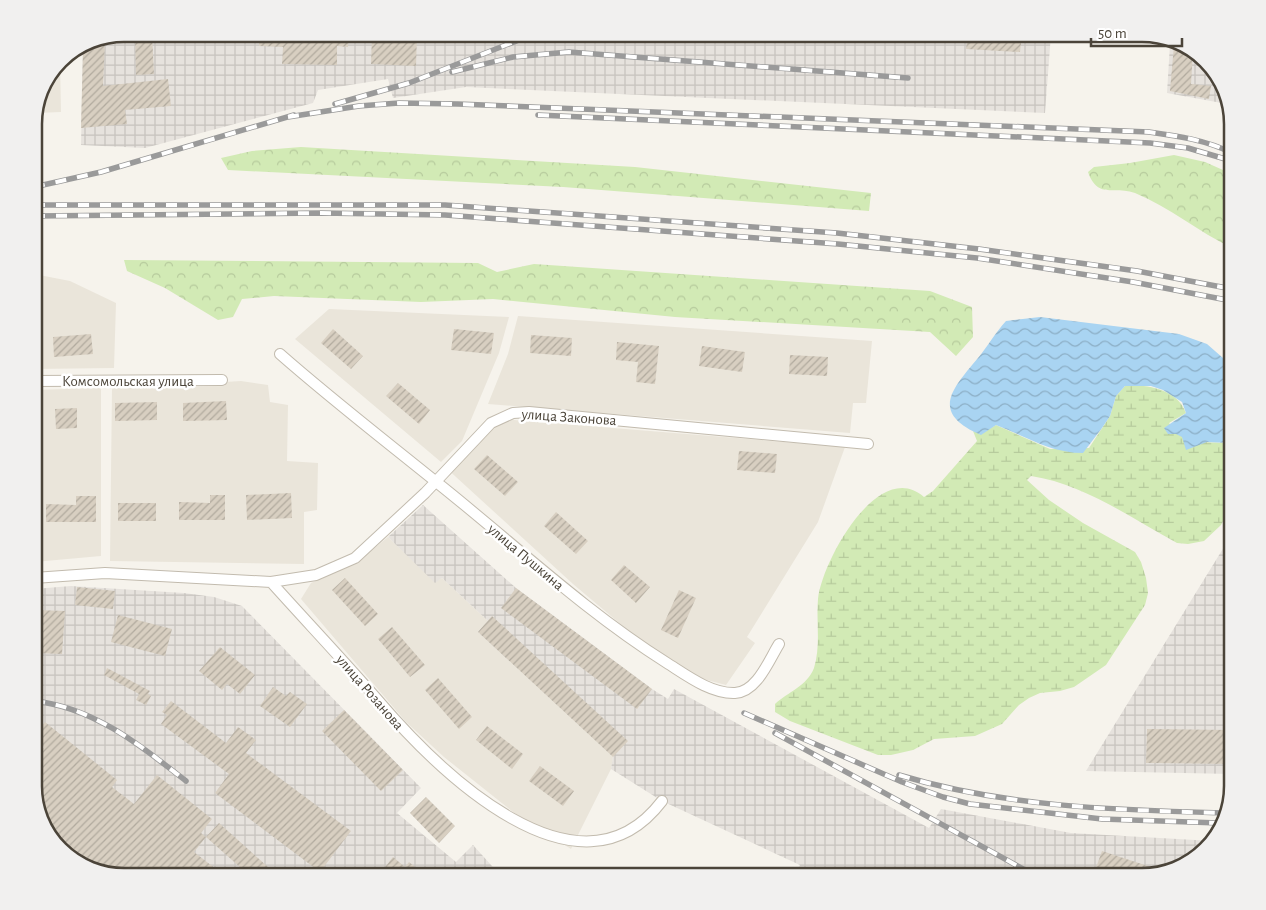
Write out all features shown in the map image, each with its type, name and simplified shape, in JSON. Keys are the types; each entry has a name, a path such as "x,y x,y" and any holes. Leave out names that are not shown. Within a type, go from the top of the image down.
{"street":[{"name":"улица Пушкина","path":"280,354 337,404 436,481 588,609 632,641 696,682 724,692 736,693 748,688 758,679 779,644"},
{"name":"Комсомольская улица","path":"43,381 222,380"},
{"name":"улица Законова","path":"272,582 316,575 355,558 436,481 491,423 513,413 529,412 868,444"},
{"path":"43,577 105,573 272,582"},
{"name":"улица Розанова","path":"272,582 436,768 474,806"},
{"path":"631,843 643,832 662,801"}],"shaded area":[{"path":"1050,42 1045,113 466,87 393,98 388,79 318,90 313,103 145,148 81,145 83,55 98,47 114,43"},
{"path":"1170,48 1199,67 1215,89 1221,103 1167,93"},
{"path":"60,75 61,112 44,113 51,89"},
{"path":"43,276 70,281 116,303 114,368 43,369"},
{"path":"329,309 509,317 499,353 462,441 441,462 295,339"},
{"path":"518,316 872,341 866,403 853,403 850,433 488,404 508,354"},
{"path":"241,381 268,385 270,402 288,405 287,461 318,463 317,510 304,512 304,564 110,561 112,388 225,386 225,382"},
{"path":"101,388 101,556 43,561 43,390"},
{"path":"503,419 845,447 818,522 747,637 755,643 726,685 699,678 643,643 573,584 444,466 483,428"},
{"path":"423,505 516,588 652,689 668,699 674,689 929,828 941,809 1071,833 1201,840 1187,854 1177,859 1162,865 1141,868 798,868 800,865 662,801 611,769 613,756 478,632 488,621 442,578 435,583 388,537"},
{"path":"388,537 435,582 442,578 488,621 478,632 613,757 611,769 571,849 513,812 444,757 406,722 301,599 311,583 356,563"},
{"path":"1224,547 1224,774 1086,771"},
{"path":"71,586 184,593 214,597 242,606 421,788 397,813 456,862 473,845 494,868 125,868 98,863 84,856 60,835 51,821 45,806 43,790 43,588"}],"green space":[{"path":"301,147 635,167 871,193 869,211 563,187 228,170 221,158 252,151"},
{"path":"1174,155 1205,162 1224,170 1224,244 1160,205 1135,193 1101,189 1092,181 1088,172 1094,167"},
{"path":"124,260 478,263 497,272 534,264 930,291 972,307 973,337 956,356 930,332 675,317 493,299 421,302 274,296 242,299 233,317 218,320 165,288 127,271"},
{"path":"1125,386 1152,387 1172,395 1178,400 1186,413 1169,423 1175,430 1195,441 1224,443 1224,520 1221,525 1204,541 1188,544 1177,543 1107,503 1070,486 1031,476 1027,480 1049,500 1083,523 1135,552 1141,562 1148,593 1145,605 1106,665 1074,687 1060,691 1040,693 1029,698 1019,705 1002,724 975,736 934,739 913,750 891,755 878,755 790,721 775,712 775,704 807,680 814,668 818,642 818,599 822,582 841,539 872,502 889,491 907,488 924,497 933,491 977,441 973,431 981,434 996,425 1050,449 1089,448 1110,416 1116,396"}],"water":[{"path":"1040,317 1179,334 1207,344 1224,360 1224,443 1207,442 1186,450 1182,437 1176,434 1168,434 1164,428 1186,413 1182,402 1163,390 1151,386 1125,386 1116,396 1110,416 1083,453 1049,447 996,425 981,435 965,427 955,418 950,400 960,380 1006,321"}],"building":[{"path":"135,42 152,42 154,74 136,75"},
{"path":"259,42 348,42 348,47 337,46 337,65 282,64 283,47 259,46"},
{"path":"372,42 417,42 416,66 371,64"},
{"path":"967,42 1021,42 1020,52 966,49"},
{"path":"105,45 103,86 168,79 171,106 125,110 127,124 81,128 84,54"},
{"path":"1174,49 1192,61 1191,84 1211,86 1209,99 1170,91"},
{"path":"333,329 363,356 351,369 321,343"},
{"path":"454,329 494,333 491,354 451,350"},
{"path":"91,334 93,354 54,357 53,337"},
{"path":"531,335 572,338 571,356 530,353"},
{"path":"617,342 659,346 655,384 636,382 638,362 616,360"},
{"path":"702,346 745,352 742,372 699,366"},
{"path":"790,355 828,357 827,376 789,374"},
{"path":"398,383 430,410 419,424 386,396"},
{"path":"226,401 227,420 183,421 183,403"},
{"path":"157,402 157,420 115,421 115,403"},
{"path":"77,408 77,428 56,429 55,409"},
{"path":"739,451 777,454 775,473 737,470"},
{"path":"487,455 518,482 505,496 474,469"},
{"path":"291,493 292,518 247,520 246,495"},
{"path":"210,495 225,495 225,520 179,520 179,502 210,503"},
{"path":"76,496 96,496 96,522 46,522 46,504 76,505"},
{"path":"118,503 156,503 156,521 118,521"},
{"path":"556,512 588,541 576,554 544,526"},
{"path":"624,565 650,587 636,603 611,580"},
{"path":"345,578 378,614 365,626 332,590"},
{"path":"77,587 115,591 113,609 75,605"},
{"path":"516,588 652,689 637,709 501,608"},
{"path":"679,590 696,598 678,638 661,630"},
{"path":"43,610 65,611 62,654 43,653"},
{"path":"118,615 172,629 165,656 111,642"},
{"path":"492,616 628,741 613,757 478,632"},
{"path":"392,627 425,665 410,677 378,639"},
{"path":"220,647 255,675 240,694 227,684 222,690 199,671"},
{"path":"107,668 150,691 148,694 151,696 146,705 136,700 139,694 104,675"},
{"path":"438,678 472,717 459,729 425,690"},
{"path":"273,687 286,696 290,692 307,704 290,727 260,706"},
{"path":"171,701 226,743 238,727 256,740 246,753 351,831 323,868 315,868 215,793 229,774 161,724 167,715 162,712"},
{"path":"344,710 403,770 381,791 322,731"},
{"path":"45,722 117,780 112,787 134,804 157,775 212,819 201,833 206,837 194,852 215,868 114,867 98,863 75,850 60,835 51,821 45,806 43,790 43,724"},
{"path":"487,726 523,754 512,769 476,740"},
{"path":"1147,729 1224,730 1224,764 1146,763"},
{"path":"540,766 574,791 563,806 529,781"},
{"path":"426,797 455,826 439,843 410,813"},
{"path":"219,823 269,868 241,868 206,837"},
{"path":"1102,851 1151,867 1141,868 1096,868"},
{"path":"393,857 405,867 409,862 416,868 384,868"}],"railway":[{"path":"335,104 409,83 514,42"},
{"path":"452,72 513,57 569,52 908,78"},
{"path":"288,117 359,106 399,103 458,104 1149,132 1181,137 1224,150"},
{"path":"43,185 101,172 294,115"},
{"path":"538,115 1150,143 1188,148 1224,159"},
{"path":"43,205 445,205 837,233 979,249 1137,271 1224,287"},
{"path":"43,216 321,213 445,215 838,244 977,258 1133,282 1224,299"},
{"path":"43,703 76,711 96,719 133,741 186,781"},
{"path":"744,713 902,782 943,797 970,804 1102,819 1214,823"},
{"path":"775,733 1021,868"},
{"path":"899,775 979,794 1060,805 1219,813"}]}
